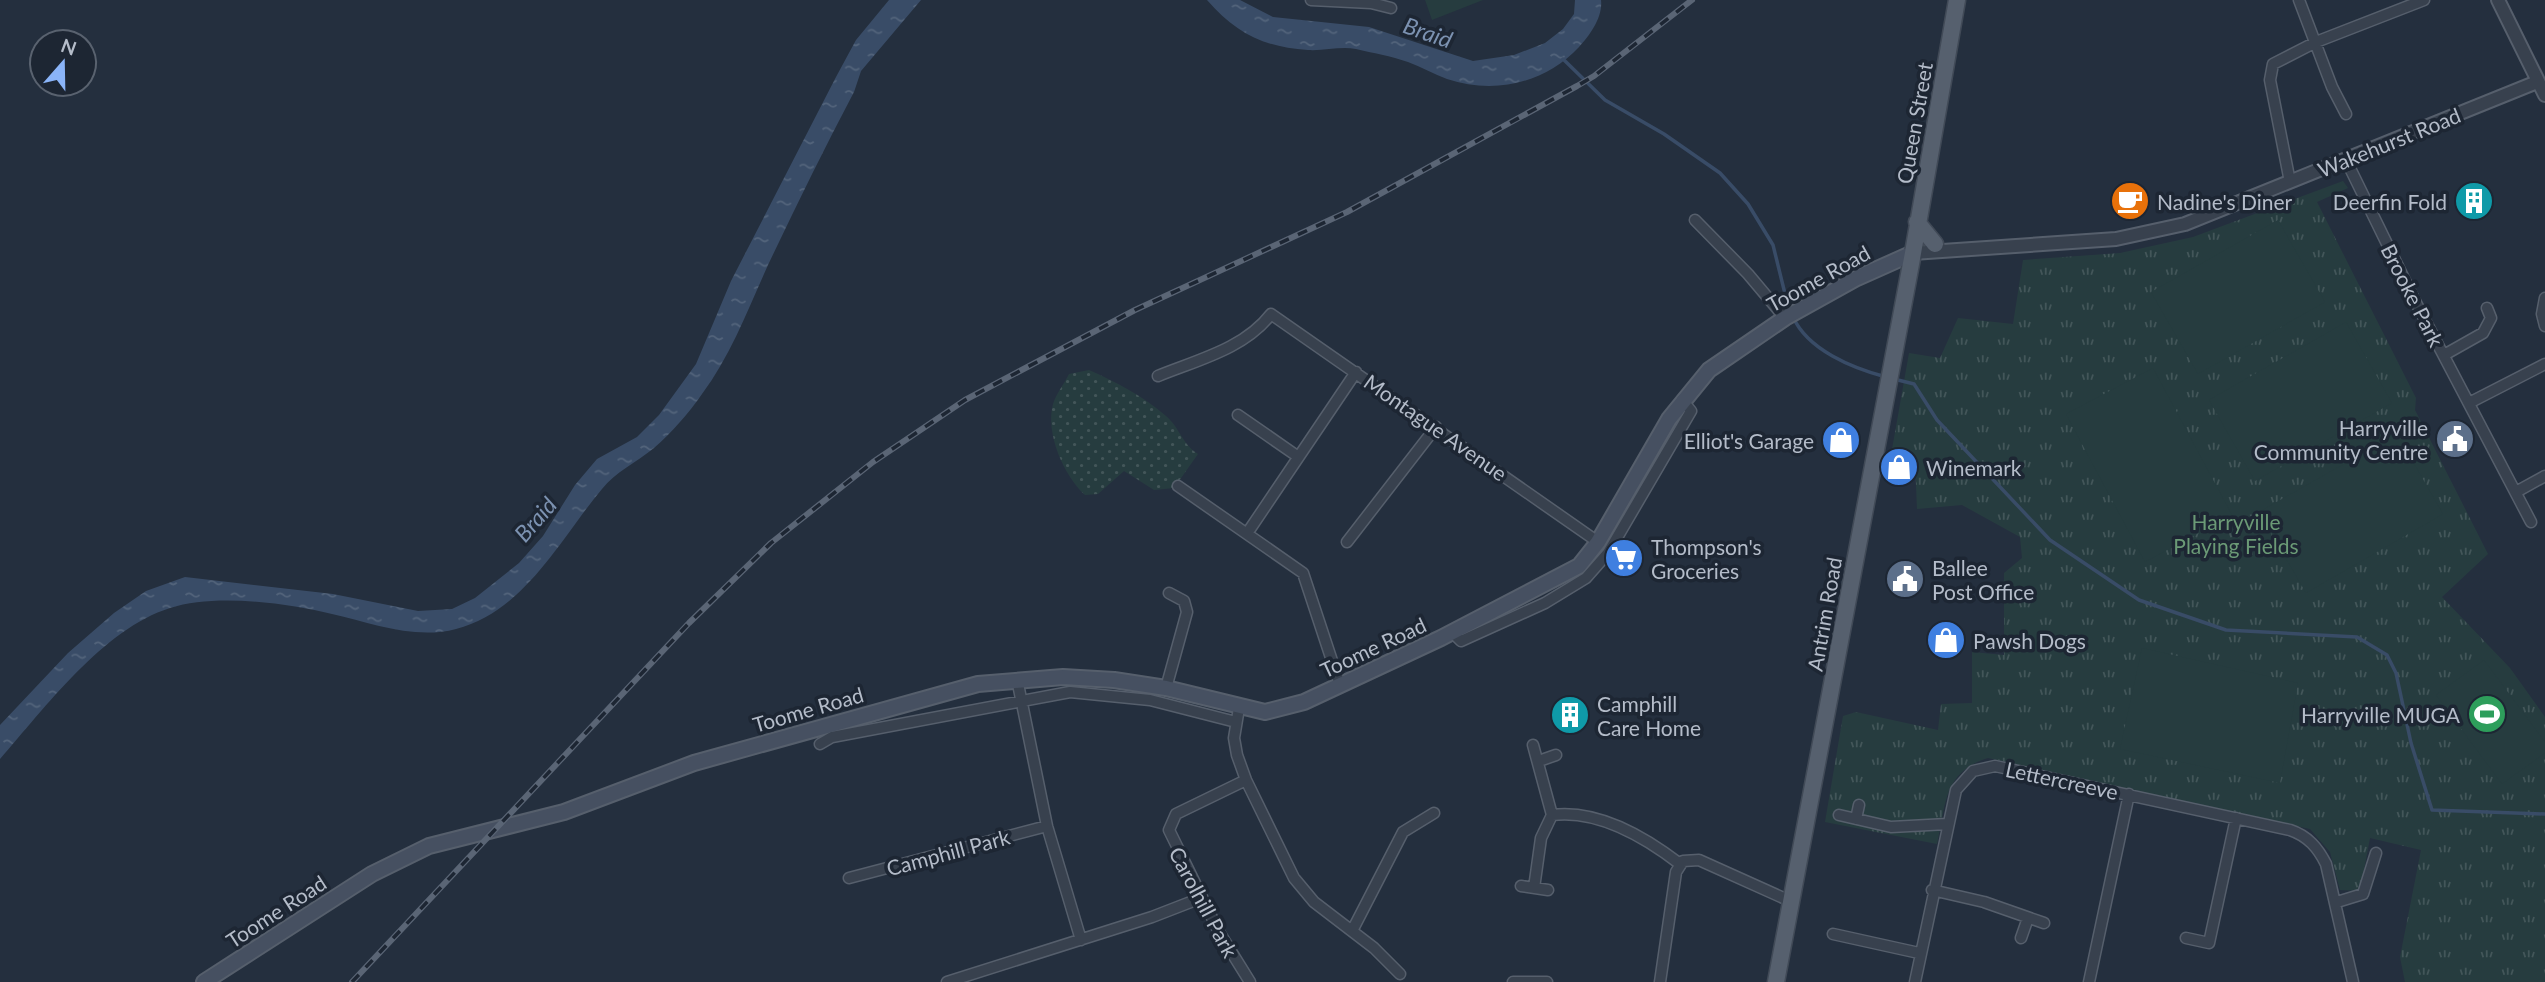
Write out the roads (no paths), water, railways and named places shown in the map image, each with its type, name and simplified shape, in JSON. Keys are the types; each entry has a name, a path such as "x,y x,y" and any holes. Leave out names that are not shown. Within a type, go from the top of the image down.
{"main road":[{"name":"Queen Street","path":"1913,253 1957,0"},
{"path":"1917,222 1934,244"},
{"name":"Toome Road","path":"204,982 372,874 445,840 564,812 694,763 978,684 1017,679 1114,680 1166,688 1237,715 1286,709 1582,572 1682,400 1709,370 1784,319 1857,278 1913,253"},
{"name":"Antrim Road","path":"1776,982 1913,253"}],"street":[{"path":"1311,0 1371,1 1391,8"},
{"path":"2299,0 2346,114"},
{"path":"2290,182 2270,74 2277,60 2424,0"},
{"path":"2498,0 2545,95"},
{"name":"Wakehurst Road","path":"1913,253 1937,254 1953,249 2116,239 2185,224 2537,82"},
{"name":"Brooke Park","path":"2346,160 2531,522"},
{"path":"1695,220 1748,274 1784,319"},
{"path":"1913,253 1924,245 1934,244"},
{"name":"Wakehurst Road","path":"1934,244 1953,249"},
{"path":"2545,298 2542,314 2545,326"},
{"name":"Brooke Park","path":"2444,355 2483,333 2491,318 2487,309"},
{"name":"Montague Avenue","path":"1158,376 1243,340 1271,314 1598,542"},
{"path":"2469,403 2545,364"},
{"path":"1248,532 1356,372"},
{"name":"Toome Road","path":"1582,572 1608,553 1691,411 1682,400"},
{"path":"1238,415 1297,456"},
{"path":"1347,542 1436,428"},
{"path":"2516,492 2545,476"},
{"path":"1178,486 1248,532 1303,573 1340,685"},
{"path":"1166,688 1187,612 1184,601 1169,593"},
{"path":"1017,679 1047,826 1081,940"},
{"name":"Toome Road","path":"820,744 832,737 1070,692 1104,693 1237,715"},
{"path":"1237,715 1236,747 1246,780 1300,886 1314,902 1401,974"},
{"path":"1533,745 1552,815 1541,838 1534,888"},
{"path":"1538,761 1556,755"},
{"name":"Lettercreeve","path":"1915,982 1947,824 1958,784 1967,774 1985,766 2129,794 2290,830 2310,840 2326,864 2337,902 2353,982"},
{"name":"Carolhill Park","path":"1246,780 1182,811 1170,824 1170,838 1250,982"},
{"name":"Lettercreeve","path":"2089,982 2129,794"},
{"path":"1856,819 1859,805"},
{"path":"1352,931 1403,832 1434,813"},
{"path":"1552,815 1578,816 1607,823 1646,840 1680,863"},
{"path":"1839,815 1891,827 1947,824"},
{"path":"2186,938 2209,943 2236,818"},
{"name":"Camphill Park","path":"849,878 1047,826"},
{"path":"2337,902 2363,894 2376,853"},
{"path":"1660,982 1676,872 1680,863 1699,860 1790,901"},
{"path":"1521,886 1548,891"},
{"path":"1933,890 1984,902 2044,923"},
{"path":"947,982 1081,940 1201,898"},
{"path":"2021,938 2028,918"},
{"path":"1833,934 1919,953"},
{"path":"1513,982 1547,982"}],"water":[{"path":"889,0 921,0 861,71 854,92 789,221 730,348 712,379 691,409 667,436 607,483 556,551 502,607 480,620 456,629 425,633 272,603 208,601 170,608 145,618 99,652 56,694 0,759 0,725 68,653 114,613 146,591 185,577 333,594 418,611 452,609 475,598 519,563 543,536 575,485 597,459 637,437 659,415 696,364 731,281 836,77 856,40"},
{"path":"1207,0 1240,0 1273,17 1369,27 1473,61 1514,55 1545,43 1563,29 1574,14 1575,0 1601,0 1601,6 1595,25 1566,59 1535,77 1483,86 1447,79 1402,60 1356,49 1308,50 1264,42 1240,30"}],"waterway":[{"path":"1563,59 1605,100 1664,134 1720,173 1748,204 1773,245 1789,310"},
{"path":"1793,317 1809,339 1832,356 1886,377"},
{"path":"1894,379 1914,384 1937,420 2050,540 2139,600 2226,630 2357,637 2387,655 2396,673 2411,743 2432,810 2545,814"}],"railway":[{"path":"352,982 689,623 771,543 873,462 965,400 1135,310 1347,212 1577,86 1594,76 1692,0"}],"place":[{"name":"Nadine's Diner","path":"2130,201"},
{"name":"Deerfin Fold","path":"2474,201"},
{"name":"Harryville Community Centre","path":"2455,439"},
{"name":"Elliot's Garage","path":"1841,440"},
{"name":"Winemark","path":"1899,467"},
{"name":"Thompson's Groceries","path":"1624,558"},
{"name":"Ballee Post Office","path":"1905,579"},
{"name":"Pawsh Dogs","path":"1946,640"},
{"name":"Harryville MUGA","path":"2487,714"},
{"name":"Camphill Care Home","path":"1570,715"}],"water label":[{"name":"Braid","path":"1428,32"},
{"name":"Braid","path":"535,519"}],"park label":[{"name":"Harryville Playing Fields","path":"2236,533"}]}
